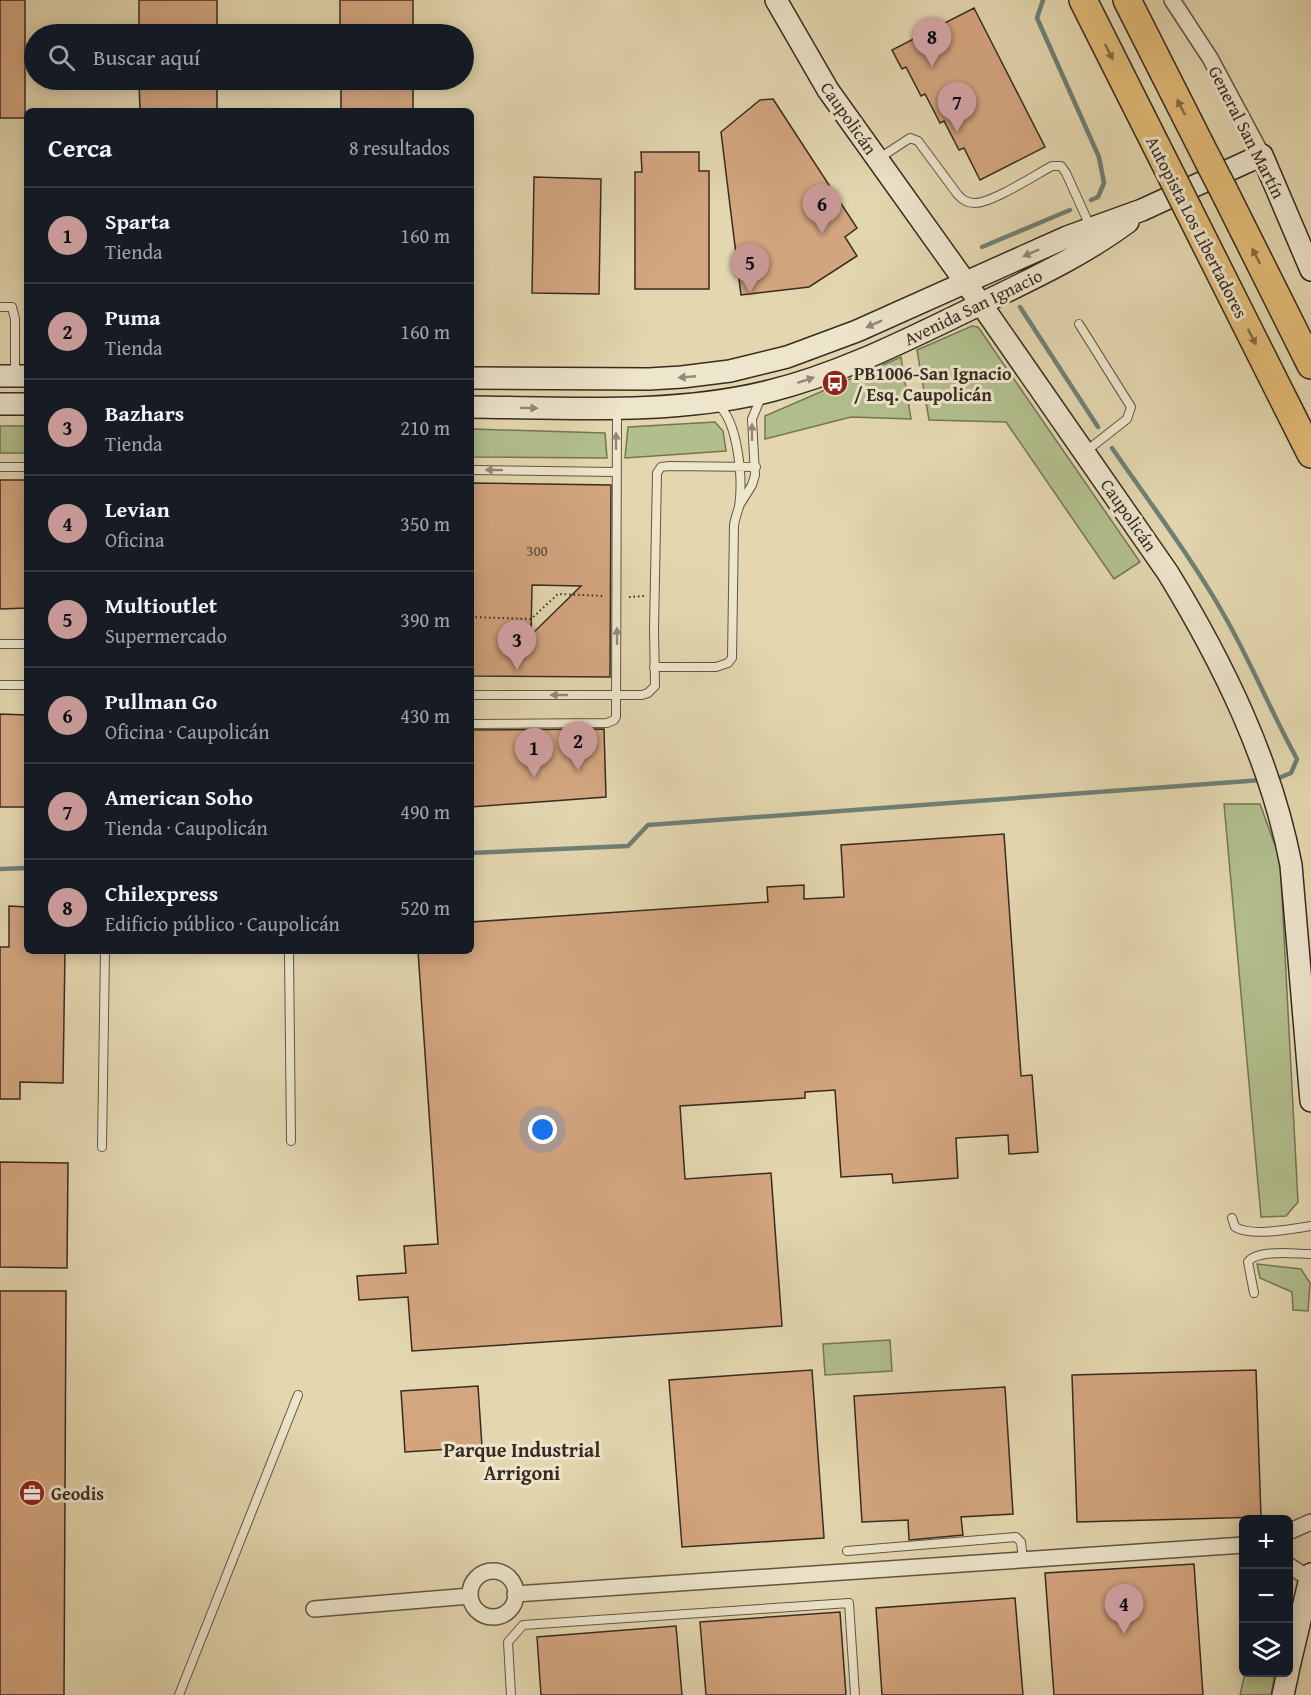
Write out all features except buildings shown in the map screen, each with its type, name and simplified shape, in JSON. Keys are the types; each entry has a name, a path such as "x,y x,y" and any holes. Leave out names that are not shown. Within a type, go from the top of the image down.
{"highway":[{"name":"Autopista Los Libertadores","path":"1083,0 1311,454"},
{"path":"1127,0 1311,365"}],"main road":[{"name":"Caupolicán","path":"776,0 828,90 1146,540 1189,607 1224,676 1261,758 1284,831 1291,865 1311,1101"},
{"name":"Avenida San Ignacio","path":"474,378 649,379 730,371 803,352 909,309 1091,228 1142,210 1262,155"},
{"name":"General San Martín","path":"1262,155 1311,270"},
{"name":"Avenida San Ignacio","path":"474,407 617,408 679,405 714,402 764,392 821,375 981,304 1083,252 1142,210"},
{"path":"909,309 920,316 922,332"},
{"path":"560,379 556,394 560,408"},
{"path":"474,380 481,385 482,395 481,400 474,405"},
{"path":"0,404 24,404"},
{"path":"1293,1650 1310,1576"},
{"path":"1283,1695 1287,1677"}],"street":[{"name":"General San Martín","path":"1172,0 1210,58 1262,155"},
{"path":"1293,1530 1311,1522"},
{"path":"516,1594 1239,1545"},
{"path":"1293,1568 1310,1576"},
{"path":"492,1571 510,1579 516,1594 511,1608 504,1614 494,1617 484,1615 476,1609 470,1596 475,1581 483,1574 492,1571"},
{"path":"314,1609 470,1596"}],"lane":[{"path":"878,159 903,140 910,138 918,141 958,195 965,201 975,203 987,201 1052,166 1061,166 1091,228"},
{"path":"0,307 12,307 15,319 14,376"},
{"path":"1079,324 1131,407 1127,419 1085,452"},
{"path":"654,667 716,668 728,663 732,658 734,525 739,507 752,485 756,467 752,445 752,419 764,392"},
{"path":"714,402 727,415 732,432 739,467 739,507"},
{"path":"474,724 607,723 616,717 617,408"},
{"path":"474,695 648,693 655,686 654,595 657,473 661,467 669,466 756,467"},
{"path":"0,467 24,467"},
{"path":"474,470 616,472"},
{"path":"0,644 24,644"},
{"path":"0,685 24,685"},
{"path":"102,1147 105,954"},
{"path":"289,954 291,1140"},
{"path":"1232,1218 1235,1227 1243,1231 1274,1231 1311,1226"},
{"path":"1254,1293 1248,1262 1251,1258 1260,1254 1311,1254"},
{"path":"179,1695 298,1395"},
{"path":"847,1551 1016,1537 1022,1542 1023,1560"},
{"path":"511,1695 508,1642 523,1625 849,1602 855,1695"}],"path":[{"path":"474,617 531,619 558,594 617,597 654,595"},
{"path":"531,619 532,647"}],"green space":[{"path":"972,326 978,327 1140,562 1114,579 1006,422 929,420 917,350"},
{"path":"901,357 911,419 851,417 765,439 765,416"},
{"path":"715,422 723,431 726,451 625,458 628,427"},
{"path":"0,426 24,426 24,453 0,453"},
{"path":"474,429 605,433 607,458 474,457"},
{"path":"1224,804 1260,804 1280,859 1298,1202 1286,1216 1261,1217"},
{"path":"1257,1264 1301,1269 1310,1283 1308,1311 1293,1310 1292,1292 1260,1278"},
{"path":"890,1340 892,1371 825,1375 823,1344"},
{"path":"1244,1677 1274,1677 1271,1695 1240,1695"}],"waterway":[{"path":"1043,0 1037,18 1099,157 1104,183 1098,197 1091,200"},
{"path":"982,247 1070,210"},
{"path":"1020,307 1098,427"},
{"path":"1112,448 1211,593 1297,759 1291,773 1274,780"},
{"path":"474,853 628,846 648,825 1262,780"},
{"path":"0,869 24,868"}],"place":[{"name":"Chilexpress","path":"932,67"},
{"name":"American Soho","path":"957,132"},
{"name":"Pullman Go","path":"822,234"},
{"name":"Multioutlet","path":"750,293"},
{"name":"PB1006-San Ignacio / Esq. Caupolicán","path":"835,383"},
{"name":"Bazhars","path":"517,670"},
{"name":"Puma","path":"578,771"},
{"name":"Sparta","path":"534,778"},
{"name":"Geodis","path":"32,1493"},
{"name":"Levian","path":"1124,1634"}],"district":[{"name":"Parque Industrial Arrigoni","path":"522,1460"}]}
